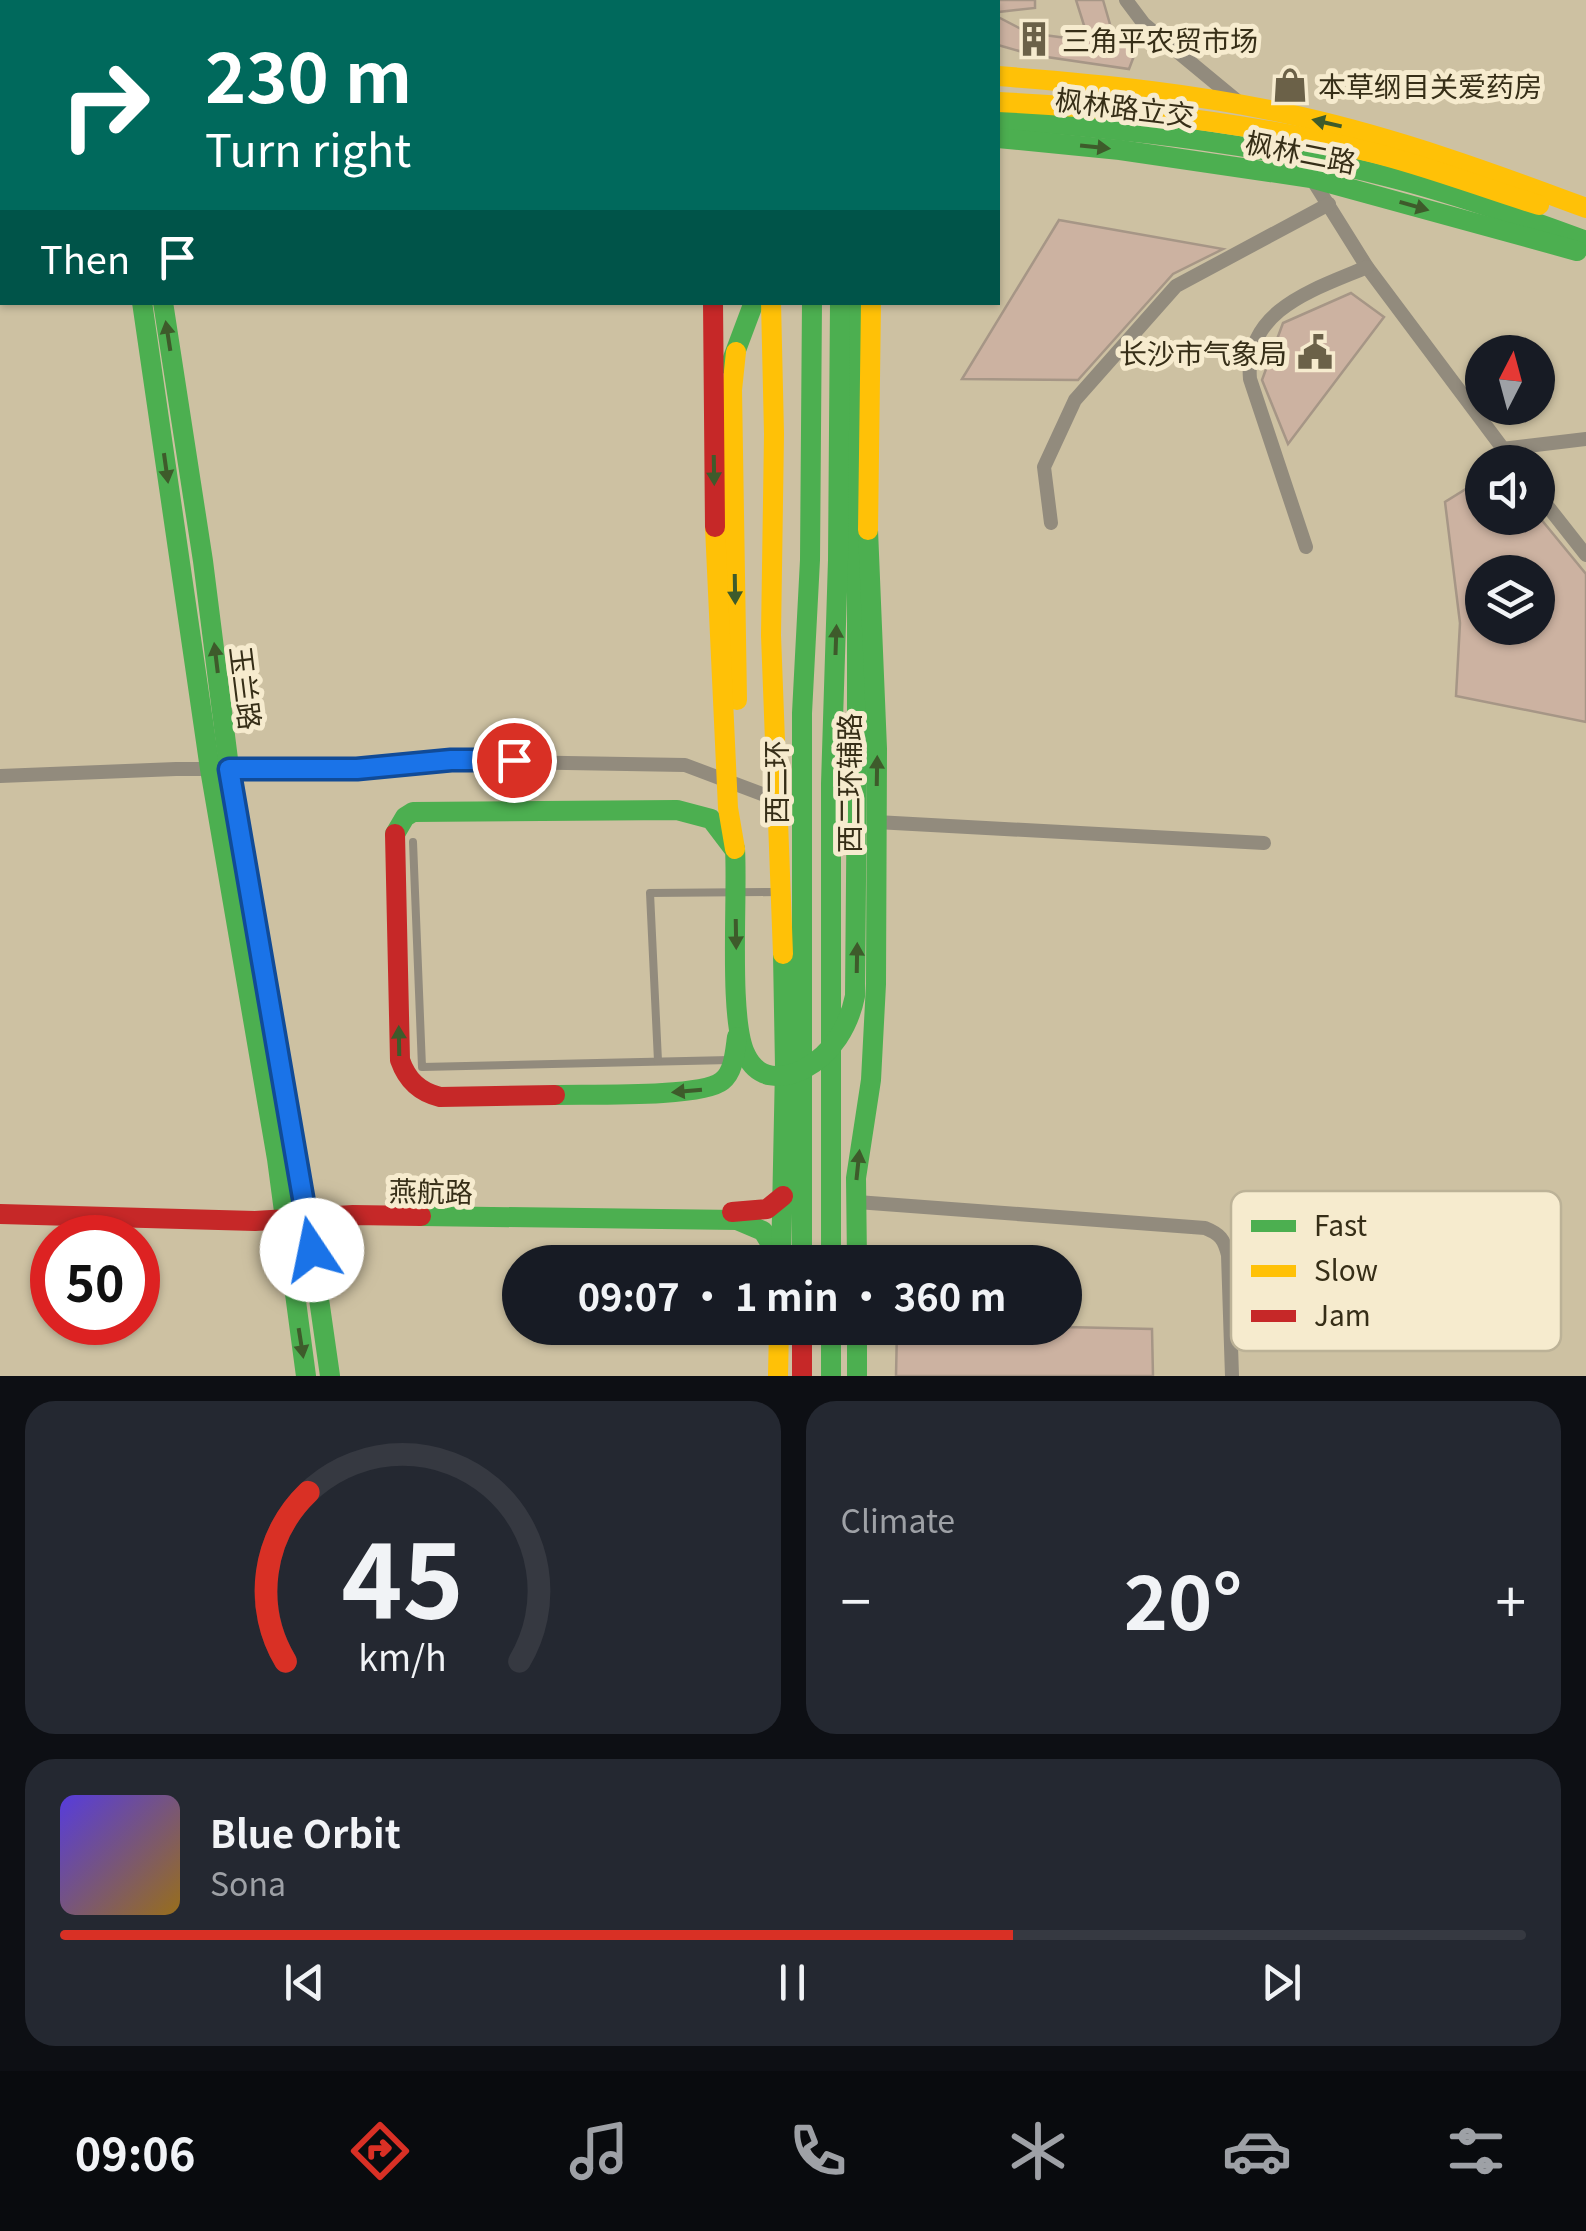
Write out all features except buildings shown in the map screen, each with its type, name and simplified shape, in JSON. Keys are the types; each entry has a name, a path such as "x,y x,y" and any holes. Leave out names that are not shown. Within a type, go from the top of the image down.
{"main road":[{"path":"1000,61 1036,79"},
{"name":"枫林二路","path":"1000,76 1242,104 1344,127 1500,175 1586,208"},
{"name":"枫林路立交","path":"1000,102 1127,112 1314,140 1374,153 1535,214"},
{"name":"枫林路立交","path":"1000,120 1114,130 1322,162 1535,214"},
{"name":"枫林二路","path":"1000,138 1156,155 1311,178 1586,253"},
{"path":"1000,151 1032,141"},
{"path":"1535,214 1586,218"},
{"path":"1535,214 1586,242"},
{"name":"玉兰路","path":"142,305 294,1213 330,1376"},
{"name":"玉兰路","path":"163,305 203,561 219,769"},
{"path":"712,305 716,591 728,808 735,852"},
{"path":"713,406 736,352 765,305"},
{"path":"766,305 774,416 771,636 775,799 782,892 782,1245"},
{"name":"西二环","path":"802,1245 802,713 810,560 812,305"},
{"name":"西二环","path":"831,1245 831,784 840,305"},
{"path":"736,352 732,390 739,799 735,852 738,1025 741,1050 757,1071 771,1077 792,1078 825,1055 849,1022 854,1005 856,305"},
{"name":"西二环辅路","path":"857,1245 856,1178 875,1024 876,711 868,552 872,305"},
{"path":"735,852 721,826 705,813 694,811 488,810 413,812 405,816 396,834 400,1060 410,1081 428,1095 440,1098 684,1092 712,1088 723,1082 733,1064 738,1025"},
{"name":"燕航路","path":"0,1214 750,1212 773,1208 783,1196"},
{"name":"燕航路","path":"0,1201 353,1215 737,1220 764,1230 772,1245"},
{"name":"玉兰路","path":"294,1213 306,1376"},
{"path":"778,1376 779,1345"},
{"path":"802,1345 802,1376"},
{"path":"831,1345 831,1376"},
{"path":"857,1345 857,1376"}],"street":[{"path":"1126,0 1144,24 1242,104"},
{"path":"1311,178 1367,267 1499,445"},
{"path":"1051,522 1044,467 1076,400 1176,286 1329,204"},
{"path":"1306,547 1250,378 1249,364 1255,341 1288,301 1367,267"},
{"path":"1536,445 1586,439"},
{"path":"1555,516 1586,555"},
{"path":"0,776 357,769 451,760 685,764 775,799"},
{"path":"876,822 1264,842"},
{"path":"856,1202 1205,1228 1218,1233 1228,1256 1231,1346"},
{"path":"1231,1351 1232,1376"}],"lane":[{"path":"413,842 422,1067 784,1059"},
{"path":"658,1061 650,894 782,892"}],"traffic: fast":[{"path":"1000,120 1149,134 1348,167 1445,193 1586,241"},
{"path":"1000,138 1120,150 1311,178 1577,251"},
{"path":"142,305 210,769 277,1159 306,1376"},
{"path":"163,305 203,561 232,791 312,1250 330,1376"},
{"path":"730,366 753,305"},
{"path":"802,1245 802,713 810,560 812,305"},
{"path":"831,1245 831,784 840,305"},
{"path":"857,305 857,766"},
{"path":"857,1245 856,1178 871,1080 876,984 877,749 868,530"},
{"path":"735,849 735,987 740,1038 757,1069 771,1076 787,1075 814,1063 831,1047 844,1028 855,996 857,766"},
{"path":"395,834 405,817 413,812 677,810 711,819 733,848"},
{"path":"781,1245 783,954"},
{"path":"555,1095 668,1093 710,1086 722,1081 729,1072 737,1037"},
{"path":"421,1216 737,1220 763,1231 771,1245"},
{"path":"831,1345 831,1376"},
{"path":"857,1345 857,1376"}],"traffic: slow":[{"path":"1000,76 1151,91 1302,117 1410,146 1586,208"},
{"path":"1000,102 1092,108 1278,132 1392,158 1539,205"},
{"path":"771,305 771,635 783,954"},
{"path":"868,530 871,305"},
{"path":"736,352 732,390 737,700"},
{"path":"715,527 728,808 735,849"},
{"path":"778,1376 779,1345"}],"traffic: jam":[{"path":"713,305 715,527"},
{"path":"395,834 400,1060 406,1074 420,1088 440,1097 555,1095"},
{"path":"732,1212 767,1209 783,1196"},
{"path":"0,1214 255,1221 353,1215 421,1216"},
{"path":"802,1345 802,1376"}],"place":[{"name":"三角平农贸市场","path":"1034,39"},
{"name":"本草纲目关爱药房","path":"1290,85"},
{"name":"长沙市气象局","path":"1315,352"}],"route":[{"path":"312,1250 229,769 357,769 451,760 514,760"}]}
